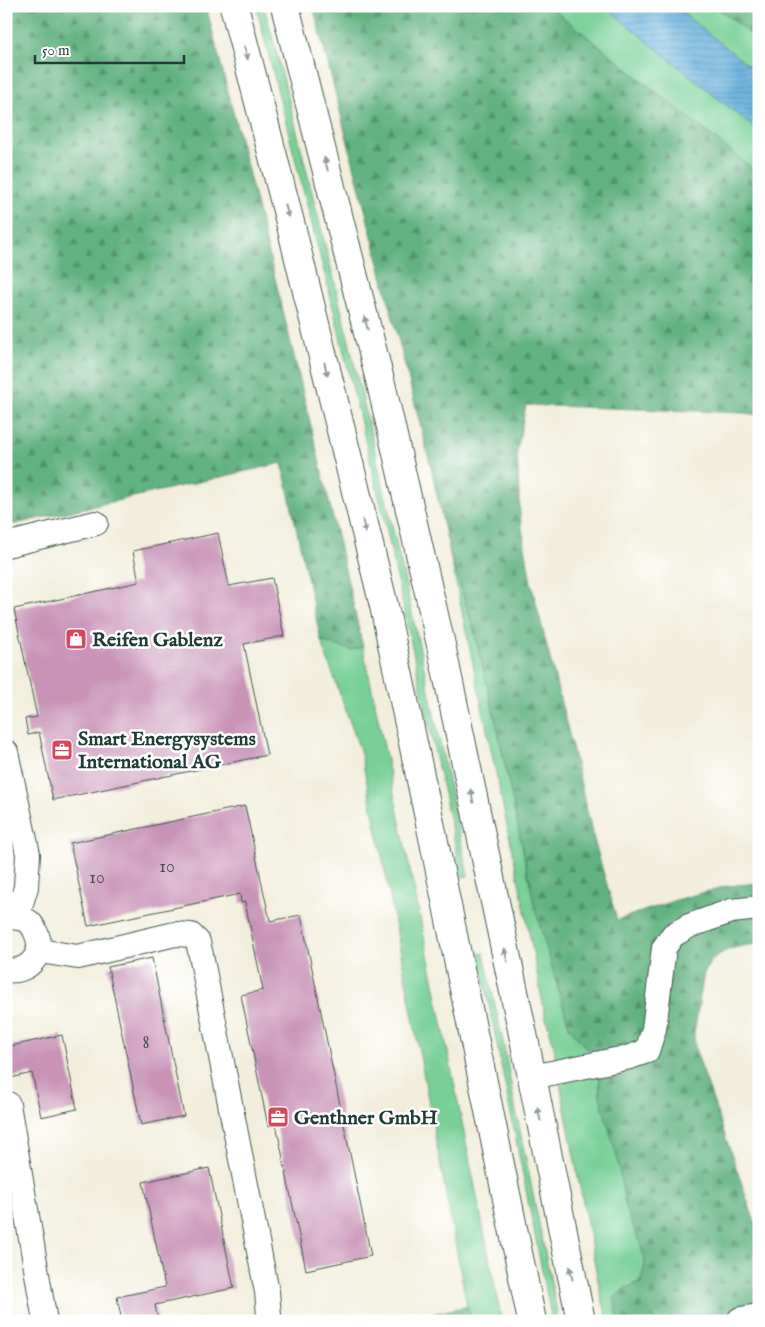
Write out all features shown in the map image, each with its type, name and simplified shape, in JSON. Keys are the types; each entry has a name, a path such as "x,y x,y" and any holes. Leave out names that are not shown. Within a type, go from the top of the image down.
{"main road":[{"path":"234,6 291,226 384,606 532,1321"},
{"path":"284,6 382,388 441,645 532,1077 581,1321"},
{"path":"741,1321 759,1318"}],"street":[{"path":"6,545 96,523"},
{"path":"6,752 28,854 26,887 12,917 28,922 35,929 39,939 39,951 31,964 21,970 6,970"},
{"path":"532,1077 630,1057 647,1051 654,1029 664,948 673,935 689,926 731,911 759,908"},
{"path":"39,951 78,957 175,934 191,935 198,942 267,1292 269,1315"},
{"path":"8,1104 45,1321"}],"green space":[{"path":"6,6 206,6 287,326 363,647 351,650 321,641 282,463 6,526"},
{"path":"256,6 264,6 333,276 404,575 468,876 462,877 384,518 330,295"},
{"path":"313,6 549,6 759,174 759,415 526,405 517,451 520,516 531,583 593,836 617,920 676,900 727,886 759,883 759,944 734,948 720,954 709,965 704,973 694,1033 695,1048 759,1234 759,1307 666,1321 652,1321 652,1319 619,1321 614,1298 624,1289 640,1282 645,1266 642,1248 626,1210 617,1157 600,1097 599,1070 602,1057 585,1047 569,1027 535,908 496,722 474,630 449,550 430,463"},
{"path":"549,6 604,6 759,132 759,174"},
{"path":"674,6 715,6 759,41 759,74"},
{"path":"715,6 759,6 759,41"},
{"path":"449,550 474,630 496,722 535,908 602,1057 626,1210 642,1248 645,1266 640,1282 624,1289 616,1310 619,1321 608,1321 600,1291 554,1046 545,1015"},
{"path":"321,641 351,650 363,647 435,988 502,1321 474,1321 467,1306 386,875 360,750"},
{"path":"484,953 559,1321 552,1321 479,954"},
{"path":"467,1306 474,1321 400,1321"}],"water":[{"path":"604,6 674,6 759,74 759,132"}],"building":[{"path":"218,533 229,586 272,578 284,636 244,644 267,755 53,800 39,732 28,735 25,719 37,717 14,609 139,582 133,551"},
{"path":"245,806 270,921 301,915 371,1256 306,1270 276,1124 268,1126 241,995 263,990 245,902 241,903 240,894 88,926 70,843"},
{"path":"152,958 184,1116 141,1125 108,967"},
{"path":"62,1035 77,1109 41,1117 32,1073 6,1079 6,1047"},
{"path":"209,1168 234,1288 155,1305 158,1321 122,1321 117,1297 165,1287 143,1182"}],"place":[{"name":"Reifen Gablenz","path":"76,639"},
{"name":"Smart Energysystems International AG","path":"62,750"},
{"name":"Genthner GmbH","path":"278,1117"}]}
